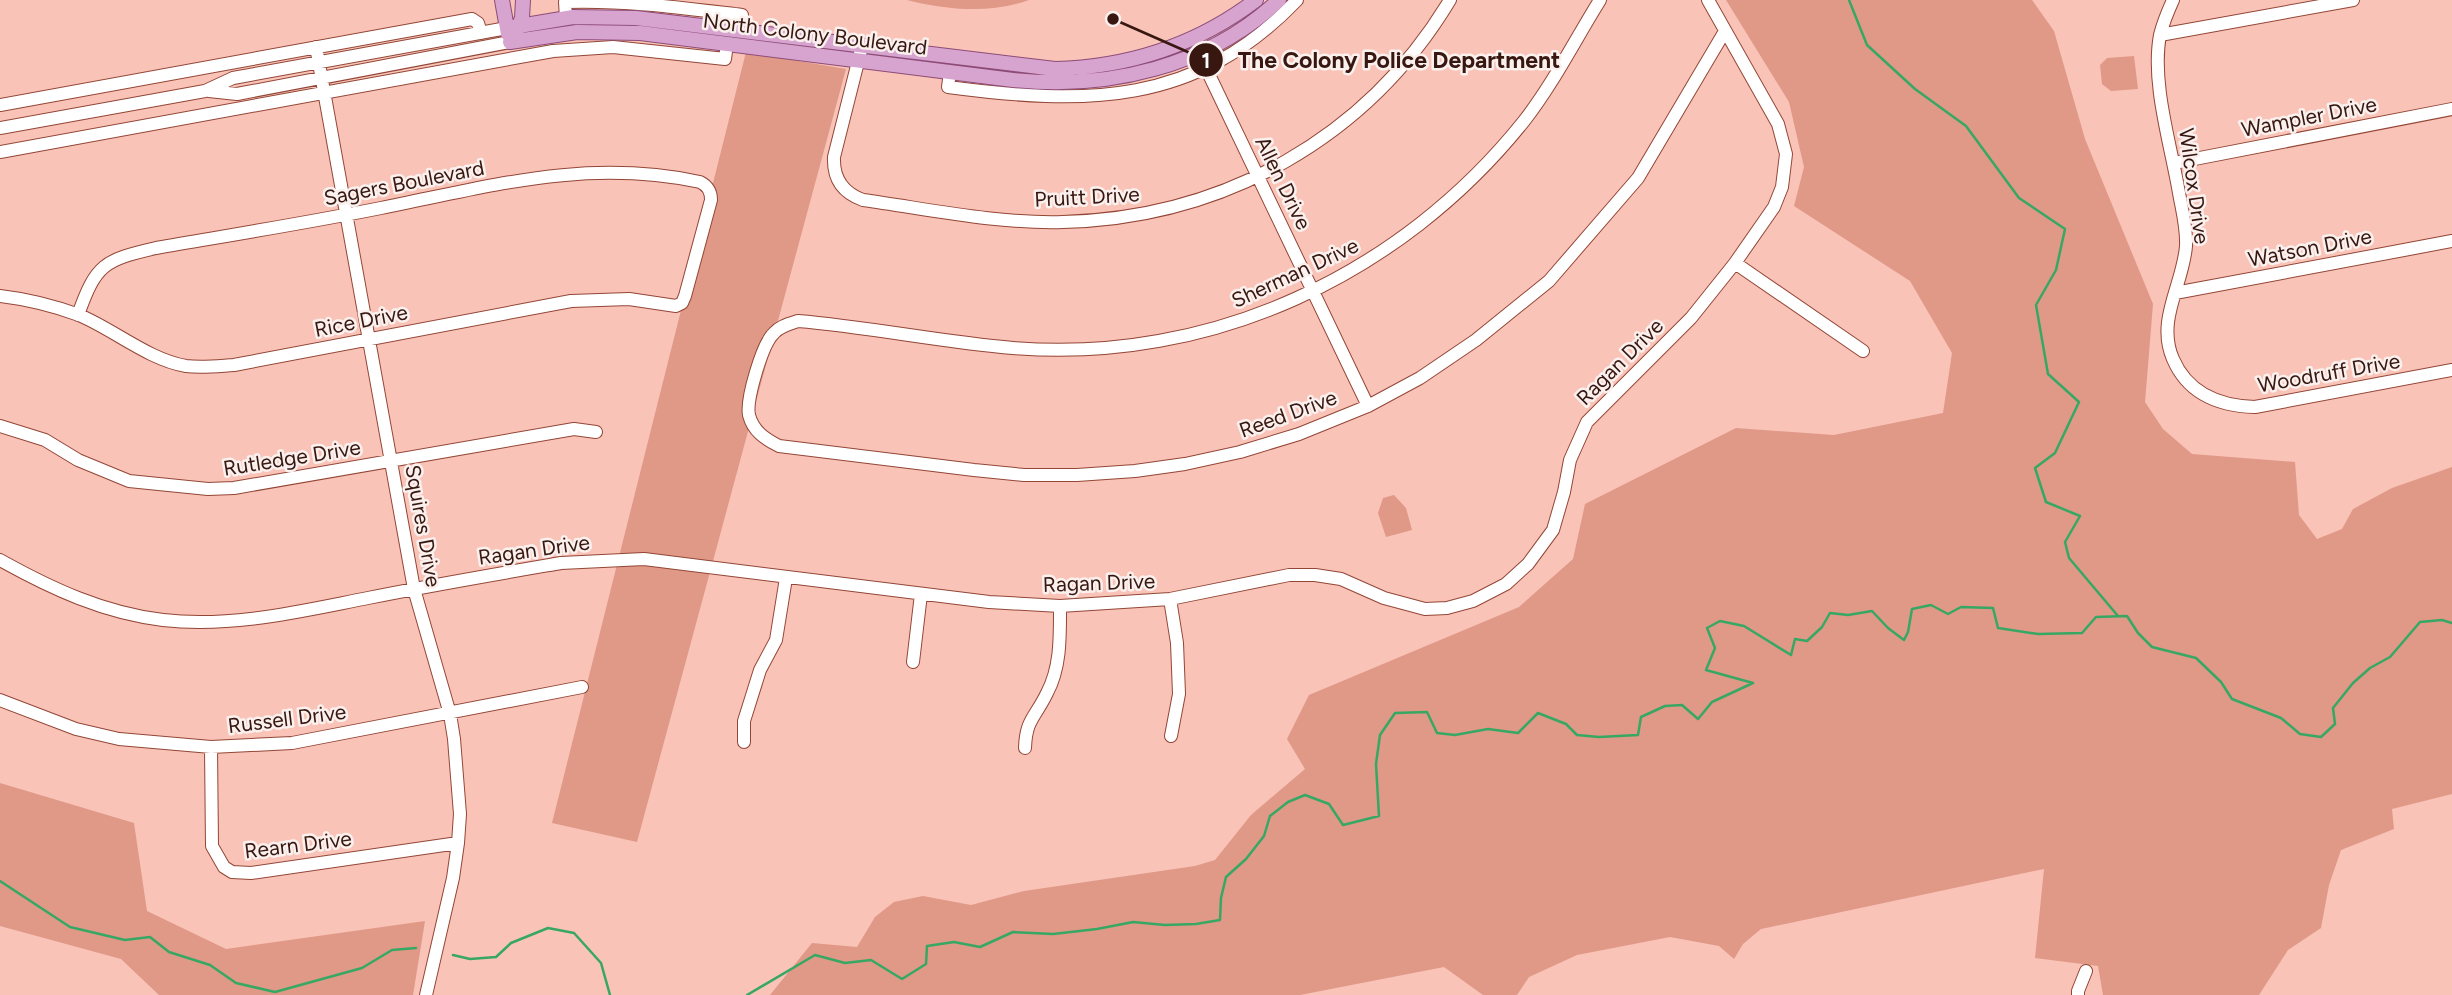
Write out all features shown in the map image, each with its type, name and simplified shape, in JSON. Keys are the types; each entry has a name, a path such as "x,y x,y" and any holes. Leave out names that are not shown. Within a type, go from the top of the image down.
{"main road":[{"path":"502,0 512,32"},
{"path":"512,32 523,0 537,15 549,20"},
{"name":"North Colony Boulevard","path":"512,32 549,20 566,18 636,18 1055,69 1108,64 1155,53 1219,25 1256,0"},
{"name":"North Colony Boulevard","path":"512,32 640,33 1065,84 1113,80 1161,68 1199,53 1234,34 1279,0"},
{"path":"1194,38 1199,53"}],"street":[{"path":"950,72 948,87 1046,98 1096,97 1146,89 1205,67 1241,46 1283,15 1297,0"},
{"name":"Pruitt Drive","path":"862,46 834,157 834,170 843,189 852,196 863,200 1005,219 1060,222 1100,220 1151,213 1201,200 1258,177 1322,138 1375,96 1421,43 1450,0"},
{"name":"Sherman Drive","path":"755,377 772,334 783,326 798,321 1014,348 1091,348 1149,342 1214,330 1263,313 1313,291 1373,258 1455,196 1525,120 1600,0"},
{"name":"Ragan Drive","path":"0,560 40,582 88,603 118,612 164,620 240,621 561,562 601,559 644,559 989,602 1060,606 1170,599 1289,575 1341,579 1410,606 1447,608 1473,601 1506,584 1528,564 1553,530 1570,460 1587,422 1680,330 1735,263 1774,207 1782,187 1786,154 1778,124 1708,0"},
{"name":"Wilcox Drive","path":"2173,0 2161,35 2159,74 2186,243 2181,277 2166,325 2167,341 2172,358 2189,383 2213,401"},
{"path":"2161,35 2353,0"},
{"path":"0,105 472,19 478,23 481,33"},
{"name":"Reed Drive","path":"755,377 749,414 754,427 763,438 779,446 974,470 1024,475 1135,471 1240,452 1299,434 1368,406 1420,377 1476,340 1549,281 1638,178 1726,31"},
{"name":"North Colony Boulevard","path":"205,91 233,78 481,33 512,32"},
{"name":"North Colony Boulevard","path":"0,128 205,91 237,93 322,79 512,32"},
{"path":"0,152 553,51 587,47 640,48 725,59 727,44"},
{"name":"Squires Drive","path":"316,47 414,589 450,714 458,776 460,814 453,878 426,995"},
{"name":"Allen Drive","path":"1199,53 1368,406"},
{"name":"Wampler Drive","path":"2174,163 2452,109"},
{"name":"Sagers Boulevard","path":"78,315 88,289 104,265 133,253 549,175 611,171 663,174 700,182 706,185 711,193 711,200 699,247"},
{"name":"Watson Drive","path":"2175,293 2452,241"},
{"name":"Rice Drive","path":"0,296 22,299 78,315 161,357 183,365 206,368 234,365 571,301 629,299 676,306 682,303 685,296 699,247"},
{"path":"1735,263 1863,351"},
{"name":"Woodruff Drive","path":"2213,401 2235,407 2255,407 2452,370"},
{"name":"Rutledge Drive","path":"0,426 45,440 78,460 128,481 208,489 234,488 574,429 596,432"},
{"path":"744,742 744,721 760,670 776,639 786,578"},
{"path":"912,662 921,594"},
{"path":"1170,599 1177,643 1179,694 1171,736"},
{"path":"1025,748 1026,728 1047,693 1056,670 1060,606"},
{"name":"Russell Drive","path":"0,700 76,729 108,736 211,747 292,743 582,687"},
{"name":"Rearn Drive","path":"211,747 212,846 224,867 232,872 251,873 458,843"},
{"path":"2078,995 2077,991 2086,971"}],"shaded area":[{"path":"907,0 1029,0 999,7 968,9"},
{"path":"1726,0 2032,0 2054,31 2085,139 2153,304 2145,402 2163,429 2192,454 2295,462 2299,515 2317,539 2342,529 2353,509 2392,488 2452,467 2452,794 2392,809 2394,829 2341,850 2329,885 2321,928 2288,950 2259,995 2103,995 2098,966 2035,958 2044,869 1761,929 1743,944 1734,959 1719,946 1670,937 1577,955 1529,977 1517,995 1483,995 1444,967 1300,995 770,995 812,943 857,947 875,917 894,902 923,896 971,905 1024,891 1195,866 1215,860 1251,815 1305,769 1287,739 1309,695 1519,607 1573,559 1585,504 1736,428 1834,435 1943,413 1952,353 1910,281 1794,206 1804,167 1789,102"},
{"path":"746,52 846,69 637,842 552,823"},
{"path":"2134,56 2138,89 2111,91 2102,84 2100,65 2107,58"},
{"path":"1394,495 1406,508 1412,530 1386,537 1378,513 1383,498"},
{"path":"0,783 134,823 147,911 226,949 425,921 413,995 159,995 121,959 0,926"}],"waterway":[{"path":"1849,0 1867,45 1915,89 1966,126 2019,198 2065,229 2056,270 2036,305 2048,374 2079,402 2055,453 2035,468 2046,502 2080,516 2065,542 2069,558 2118,616"},
{"path":"747,995 815,955 845,963 871,960 902,979 926,964 927,946 954,942 980,947 1013,932 1053,934 1133,922 1165,925 1220,920 1226,877 1246,859 1264,836 1270,816 1288,802 1305,795 1329,804 1343,825 1379,816 1376,764 1380,735 1395,713 1427,712 1437,733 1455,735 1488,729 1518,733 1538,713 1566,724 1577,735 1599,737 1638,735 1641,717 1665,706 1682,705 1698,719 1712,702 1753,683 1706,670 1715,648 1707,628 1720,621 1744,626 1791,655 1795,639 1807,641 1822,627 1830,613 1848,615 1872,611 1904,640 1912,609 1931,605 1948,614 1961,607 1993,608 1998,628 2038,634 2082,633 2096,617 2127,616 2138,633 2152,647 2196,658 2221,682 2232,699 2281,718 2300,734 2321,737 2335,724 2333,708 2353,683 2370,668 2390,657 2420,622 2442,620 2452,623"},
{"path":"0,881 70,927 125,940 150,937 169,952 210,965 236,983 275,992 362,968 392,950 416,948"},
{"path":"453,955 470,959 496,957 511,943 548,928 574,933 601,963 610,995"}],"place":[{"name":"The Colony Police Department","path":"1113,19"}]}
